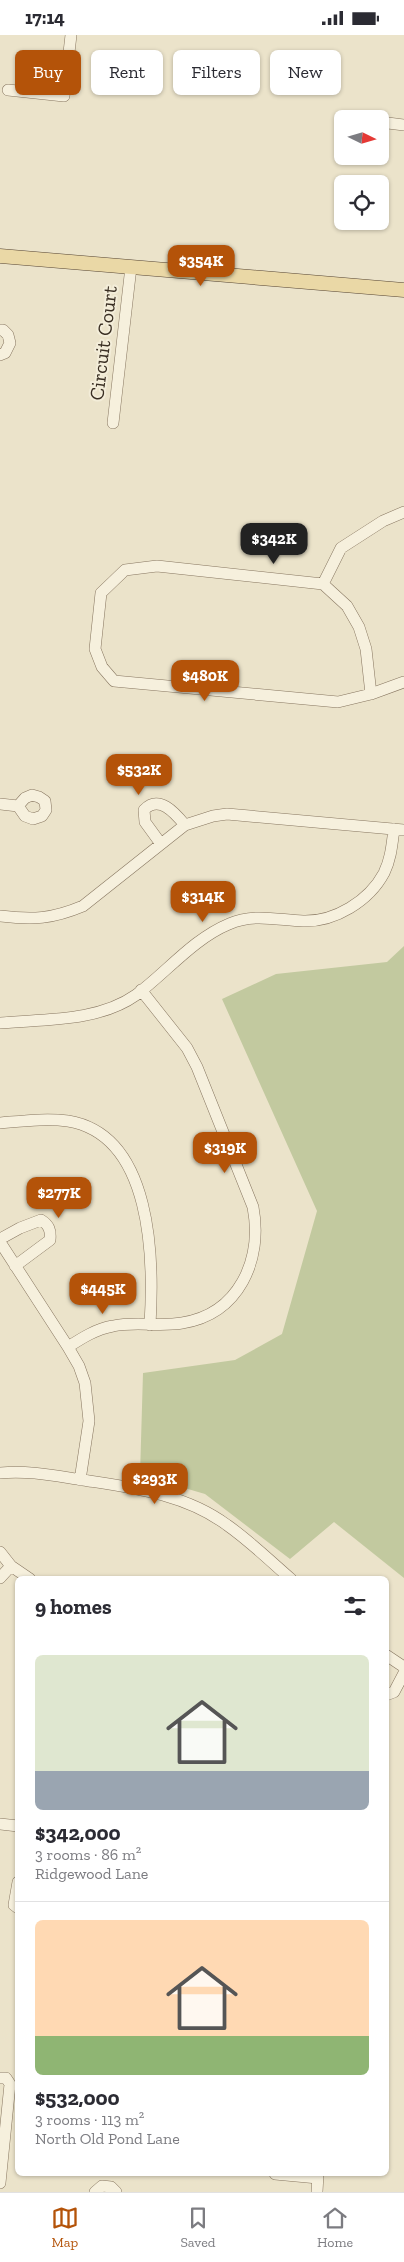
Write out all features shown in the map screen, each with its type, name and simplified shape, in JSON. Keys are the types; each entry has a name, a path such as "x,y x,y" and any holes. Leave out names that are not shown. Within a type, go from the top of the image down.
{"main road":[{"path":"0,256 404,290"}],"street":[{"path":"8,91 64,96 71,35"},
{"path":"389,123 404,125"},
{"name":"Circuit Court","path":"113,423 131,267"},
{"path":"0,330 3,330 8,335 10,343 6,353 0,355"},
{"path":"323,584 341,548 383,521 404,512"},
{"path":"371,694 366,649 360,627 348,605 323,584 157,566 124,570 100,593 95,649 102,667 114,681 338,702 371,694 404,682"},
{"path":"161,844 145,822 144,810 149,805 155,803 164,805 185,825"},
{"path":"0,804 18,806"},
{"path":"0,916 41,919 64,914 83,906 185,825 213,816 227,814 399,829 384,873 371,890 343,912 317,921 261,917 231,923 206,937 141,990 120,1003 100,1012 0,1023"},
{"path":"68,1347 89,1334 114,1325 181,1324 197,1320 211,1313 228,1300 246,1277 253,1260 256,1224 253,1207 197,1067 187,1049 141,990"},
{"path":"0,1123 46,1119 70,1121 101,1135 118,1152 130,1168 146,1212 152,1282 150,1325"},
{"path":"16,1266 50,1240 51,1233 47,1224 41,1220 31,1223 0,1241 79,1365 88,1399 88,1421 80,1480"},
{"path":"0,1473 34,1473 160,1493 190,1504 227,1525 287,1576"},
{"path":"0,1552 11,1566 26,1576"},
{"path":"0,1577 11,1566"},
{"path":"389,1658 404,1667"},
{"path":"389,1694 394,1692 404,1673"},
{"path":"0,1824 15,1825"},
{"path":"0,2078 6,2079 10,2084 10,2098 3,2125 0,2183"},
{"path":"316,2192 318,2176"},
{"path":"95,2192 102,2186 112,2187 116,2192"}],"green space":[{"path":"404,946 404,1578 334,1522 290,1559 205,1494 140,1475 143,1373 235,1360 282,1334 317,1211 222,999 276,974 387,962"}]}
